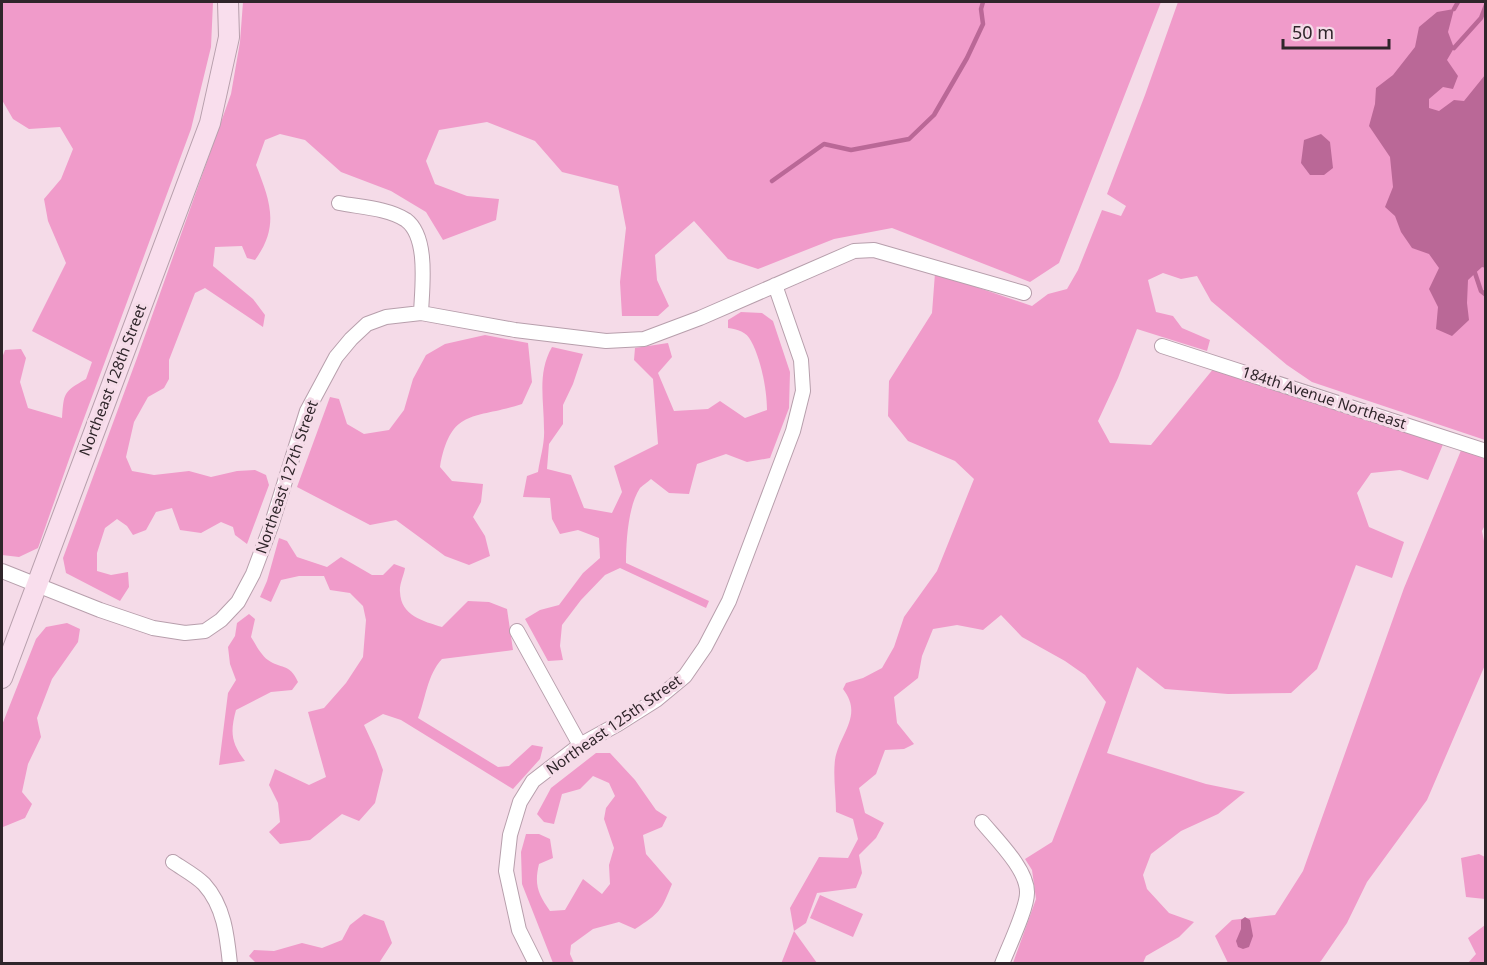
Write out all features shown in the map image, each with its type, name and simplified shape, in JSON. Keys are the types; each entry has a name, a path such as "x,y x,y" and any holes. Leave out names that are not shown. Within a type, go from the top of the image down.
{"street":[{"name":"Northeast 128th Street","path":"2,678 210,123 229,37 228,2"},
{"path":"339,203 389,213 407,221 417,235 422,258 421,313"},
{"path":"775,285 854,251 874,250 1024,292"},
{"name":"Northeast 127th Street","path":"35,585 153,628 186,633 205,631 221,620 238,602 253,574 308,411 336,357 367,324 386,317 421,313 515,330 606,341 644,339 700,318 775,285"},
{"name":"Northeast 125th Street","path":"536,963 519,930 506,871 510,835 520,802 533,781 580,745 656,700 685,676 705,647 729,601 793,431 803,391 801,360 775,285"},
{"name":"184th Avenue Northeast","path":"1162,346 1485,451"},
{"path":"2,571 35,585"},
{"path":"518,631 580,745"},
{"path":"982,822 1012,859 1024,878 1027,893 1016,930 1002,963"},
{"path":"173,861 203,883 218,904 227,935 230,963"}],"shaded area":[{"path":"2,2 213,2 211,47 191,129 38,548 19,557 2,555 2,358 5,350 21,349 26,358 20,382 28,408 62,418 66,394 86,379 92,362 32,331 66,263 48,221 44,199 61,179 73,149 60,127 29,129 13,119 2,100"},
{"path":"243,2 1161,2 1059,263 1030,282 892,228 834,239 758,269 728,259 694,221 655,255 657,280 669,306 658,316 622,316 620,282 626,228 618,186 562,172 535,141 487,122 439,130 426,161 435,184 467,196 499,199 496,220 443,240 426,212 391,191 341,172 305,140 280,134 265,140 256,165 270,213 268,236 255,260 247,258 242,246 215,247 213,266 253,299 265,315 263,327 205,288 195,293 169,360 169,379 164,388 148,397 134,422 126,457 132,471 154,475 189,471 211,477 237,471 255,470 266,475 269,485 247,544 235,535 233,527 221,522 201,533 180,530 172,508 156,512 146,530 133,535 127,526 117,519 105,528 97,553 97,571 111,575 128,572 129,587 120,601 66,573 63,558 231,94 240,42"},
{"path":"1178,2 1485,2 1485,440 1312,382 1287,365 1211,301 1197,276 1181,279 1163,273 1148,280 1156,312 1173,316 1182,328 1210,340 1207,351 1137,329 1098,421 1110,443 1151,445 1214,368 1444,442 1428,480 1400,470 1371,473 1357,493 1369,527 1404,542 1392,578 1356,565 1317,669 1291,693 1228,694 1165,689 1137,667 1107,753 1206,784 1245,792 1218,814 1181,831 1151,854 1143,875 1147,889 1169,913 1194,922 1179,937 1146,956 1143,963 1013,963 1036,899 1032,870 1025,859 1052,842 1106,702 1085,675 1022,637 1001,615 983,630 957,625 933,629 922,656 918,678 894,697 897,723 914,744 904,749 885,750 876,774 859,788 865,813 884,823 876,838 859,855 862,873 856,888 817,893 806,923 794,931 790,908 819,857 848,858 858,839 853,819 836,812 835,760 851,716 849,699 843,689 846,683 863,678 882,668 894,647 904,617 937,571 974,479 955,461 908,441 888,416 889,381 932,313 935,273 1032,306 1048,294 1067,289 1078,270 1102,210 1121,216 1126,206 1107,194"},
{"path":"1454,9 1448,32 1454,48 1447,60 1458,76 1453,89 1443,87 1429,99 1429,108 1439,111 1454,100 1464,101 1485,75 1486,268 1482,267 1468,280 1469,320 1452,336 1436,329 1438,307 1429,289 1439,268 1429,254 1412,248 1401,232 1395,216 1385,207 1393,187 1390,157 1369,126 1375,104 1376,88 1393,75 1415,47 1419,27 1437,12"},
{"path":"1321,134 1330,142 1333,168 1324,175 1310,175 1301,163 1304,140"},
{"path":"741,312 762,313 773,321 790,372 789,408 770,458 747,462 726,454 697,464 689,494 669,493 651,479 640,488 636,496 627,535 626,563 709,601 706,608 620,568 605,575 581,600 562,625 560,646 563,660 548,661 525,619 540,610 559,605 583,573 600,558 599,538 578,530 560,534 552,519 550,498 523,497 527,476 538,472 544,434 544,367 552,347 583,354 563,405 563,424 549,444 547,469 571,475 584,508 612,513 622,492 614,466 658,444 653,379 634,360 635,348 668,343 672,357 658,373 674,411 708,409 720,401 745,418 767,410 763,375 755,348 744,333 728,328 728,320"},
{"path":"485,335 528,343 532,382 522,404 478,415 458,425 445,448 440,467 452,481 483,484 481,502 473,517 485,536 490,556 469,565 445,556 396,520 370,525 297,487 330,397 339,399 347,424 364,434 389,430 404,410 413,379 426,355 445,344"},
{"path":"1462,448 1485,457 1485,525 1482,531 1486,551 1485,665 1427,800 1367,882 1347,923 1321,961 1318,963 1228,963 1215,936 1232,920 1275,915 1303,871 1404,588"},
{"path":"279,538 287,541 297,557 327,567 341,557 372,575 383,575 394,564 405,568 400,589 404,607 414,616 435,625 442,627 468,601 489,602 507,609 513,650 442,659 430,679 418,718 498,767 509,766 532,745 543,747 540,759 513,789 401,720 383,714 364,725 383,770 375,803 359,821 342,814 310,840 280,844 269,832 280,822 278,803 269,785 275,769 309,785 326,777 308,712 324,708 346,683 363,657 366,620 363,606 350,593 330,590 324,576 299,576 281,580 271,602 260,597"},
{"path":"249,614 255,619 251,637 261,653 272,663 292,672 298,682 292,690 271,692 236,710 233,725 234,743 245,761 219,765 228,693 236,680 230,664 228,647 235,636 237,623"},
{"path":"67,623 80,629 78,642 52,679 37,718 41,737 28,764 22,792 32,804 25,818 2,829 2,725 36,639 46,627"},
{"path":"596,753 610,753 635,780 656,810 667,817 662,827 643,835 646,854 672,884 659,911 643,924 635,929 619,922 593,929 571,945 570,954 574,963 553,963 522,884 521,852 526,834 539,834 550,839 553,858 539,864 537,884 550,911 565,910 583,879 602,894 610,884 609,865 614,848 604,819 606,808 615,796 609,783 593,776 580,789 562,794 554,824 544,822 537,814 551,788"},
{"path":"1479,854 1485,857 1485,899 1466,897 1461,858"},
{"path":"820,895 863,914 853,937 810,918"},
{"path":"364,914 384,921 392,943 379,963 256,963 249,956 254,950 274,951 302,943 322,948 342,940 350,925"},
{"path":"1245,917 1250,920 1253,936 1249,947 1243,949 1238,947 1236,941 1241,929 1241,920"},
{"path":"1485,925 1485,963 1468,963 1476,954 1468,938"},
{"path":"794,931 817,963 781,964"}],"waterway":[{"path":"772,181 824,144 851,150 909,139 934,115 967,58 983,24 981,9 983,2"},
{"path":"1454,9 1458,2"},
{"path":"1454,48 1481,18 1486,5"},
{"path":"1475,273 1481,291 1486,295"}]}
